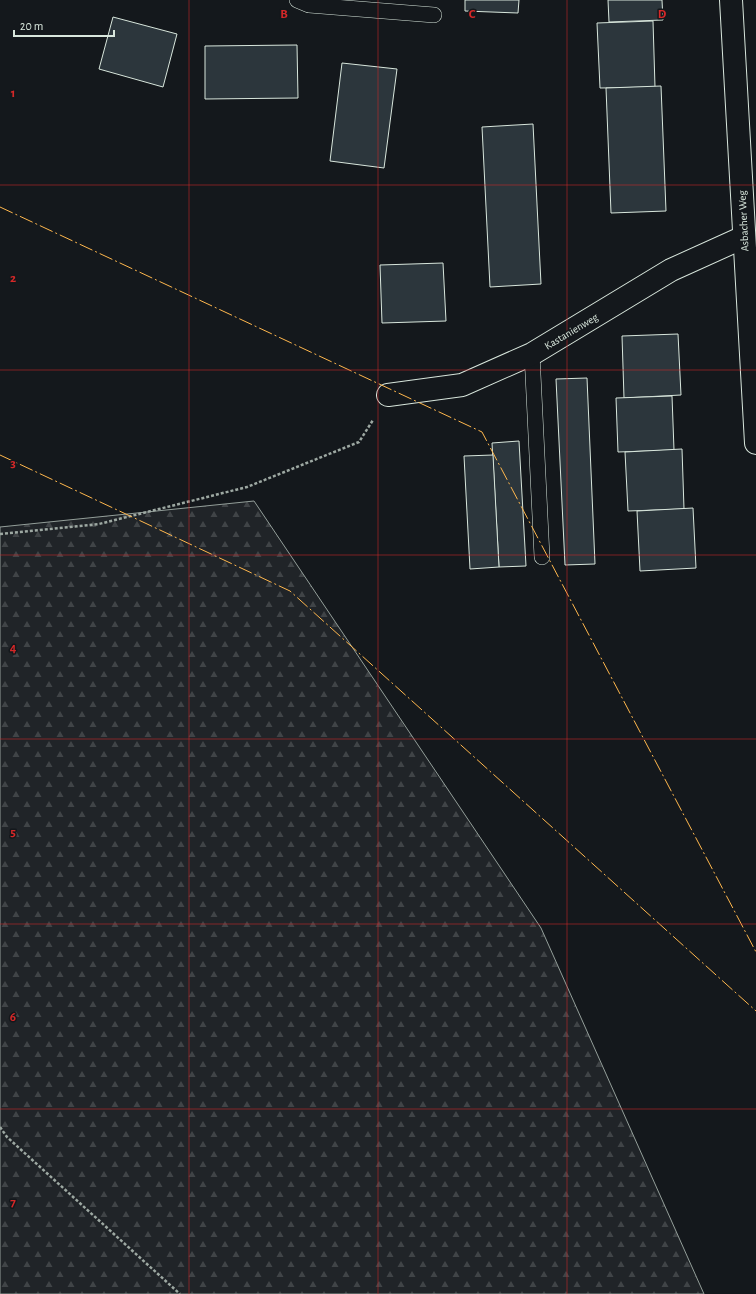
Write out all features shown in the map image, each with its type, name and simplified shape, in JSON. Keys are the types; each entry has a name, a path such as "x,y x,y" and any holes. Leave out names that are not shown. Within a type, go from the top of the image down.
{"street":[{"name":"Asbacher Weg","path":"731,0 756,443"},
{"name":"Kastanienweg","path":"388,395 462,385 532,354 671,270 744,237"}],"lane":[{"path":"297,0 309,5 434,15"},
{"path":"532,354 542,557"}],"path":[{"path":"0,534 98,524 247,487 359,442 388,395"},
{"path":"0,1127 7,1136 180,1294"}],"green space":[{"path":"254,501 541,928 704,1294 0,1294 0,527"}],"building":[{"path":"465,0 519,0 518,13 465,11"},
{"path":"608,0 662,0 663,20 609,22"},
{"path":"113,17 177,34 163,87 99,69"},
{"path":"653,21 655,87 600,88 597,23"},
{"path":"297,45 298,98 205,99 205,46"},
{"path":"342,63 397,69 384,168 330,161"},
{"path":"661,86 666,211 611,213 606,88"},
{"path":"533,124 541,284 490,287 482,127"},
{"path":"443,263 446,321 382,323 380,265"},
{"path":"678,334 681,395 624,398 622,336"},
{"path":"587,378 595,564 565,565 556,379"},
{"path":"672,396 674,450 618,452 616,398"},
{"path":"519,441 526,566 499,567 492,443"},
{"path":"682,449 684,509 628,511 625,452"},
{"path":"493,455 499,567 470,569 464,456"},
{"path":"693,508 696,568 640,571 637,511"}],"power":[{"path":"0,207 482,432 756,952"},
{"path":"0,455 290,591 756,1011"}]}
